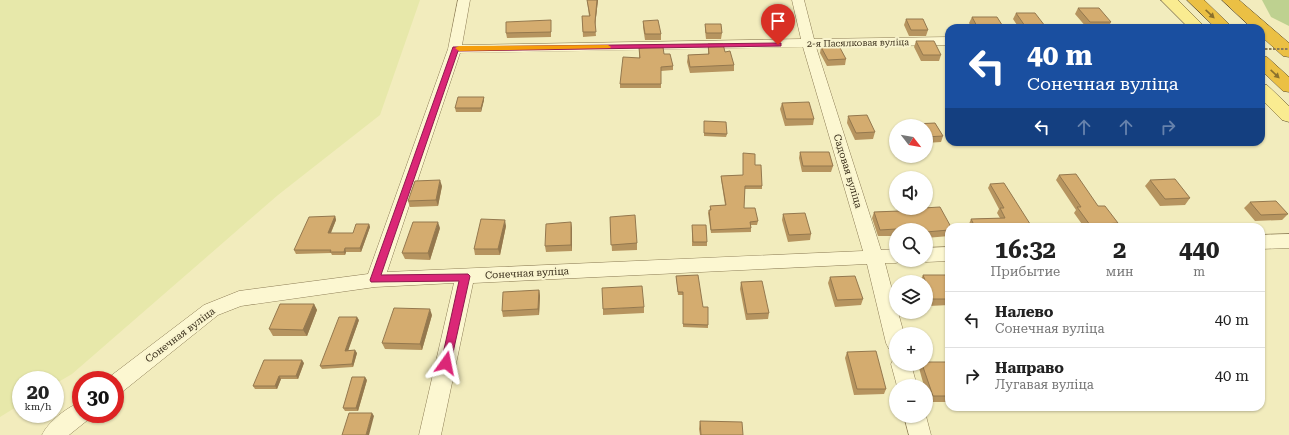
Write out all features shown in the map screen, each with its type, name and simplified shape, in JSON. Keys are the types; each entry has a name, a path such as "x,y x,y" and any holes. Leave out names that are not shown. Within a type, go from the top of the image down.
{"highway":[{"path":"1195,0 1221,24"},
{"path":"1230,0 1257,24"},
{"path":"1251,19 1289,32"},
{"path":"1265,31 1289,52"},
{"path":"1265,65 1289,87"}],"main road":[{"path":"1169,0 1194,24"},
{"path":"1265,93 1289,116"}],"street":[{"path":"375,280 455,48 464,0"},
{"name":"Садовая вуліца","path":"798,0 809,45 874,256 892,327"},
{"name":"2-я Пасялковая вуліца","path":"455,48 809,45 945,42"},
{"path":"1265,242 1289,241"},
{"path":"933,255 945,254"},
{"name":"Сонечная вуліца","path":"124,378 211,310 239,299 375,280 889,256"},
{"path":"430,435 465,276"},
{"path":"53,435 72,419"},
{"path":"917,423 920,435"}],"path":[{"path":"1265,49 1289,48"}],"green space":[{"path":"0,0 420,0 380,115 278,195 75,371 72,371 72,374 64,379 64,371 12,371 12,410 0,417"},
{"path":"1262,0 1289,0 1289,26 1271,17"}],"building":[{"path":"587,0 597,0 595,22 596,32 583,32 582,16 590,16"},
{"path":"1078,8 1099,8 1111,22 1090,22"},
{"path":"1016,13 1035,13 1043,24 1024,24"},
{"path":"972,17 997,17 1001,24 976,24"},
{"path":"906,19 923,19 928,30 911,30"},
{"path":"551,20 551,32 506,33 506,22"},
{"path":"658,20 661,34 645,34 643,21"},
{"path":"705,24 721,24 722,33 706,33"},
{"path":"916,41 934,41 941,55 923,55"},
{"path":"708,44 723,44 725,52 730,51 734,65 690,67 688,55 709,54"},
{"path":"839,46 846,59 828,60 821,47"},
{"path":"663,47 664,54 670,54 673,66 661,67 661,84 620,84 623,57 640,58 639,48"},
{"path":"458,97 484,97 481,108 455,108"},
{"path":"809,102 814,119 786,119 782,103"},
{"path":"867,115 875,132 856,133 848,116"},
{"path":"704,121 726,122 727,134 704,133"},
{"path":"933,123 935,123 943,136 933,137"},
{"path":"800,152 829,152 833,166 803,166"},
{"path":"743,153 755,154 755,165 761,165 762,186 745,186 744,208 755,208 758,221 750,222 751,228 711,230 710,206 726,205 721,176 743,175"},
{"path":"1076,174 1098,206 1105,206 1118,223 1089,223 1077,207 1081,207 1059,175"},
{"path":"1175,179 1190,198 1165,199 1150,180"},
{"path":"440,180 436,200 408,201 415,181"},
{"path":"1004,183 1029,223 973,223 971,219 1005,218 1000,208 1004,208 990,184"},
{"path":"1276,201 1288,214 1261,215 1250,202"},
{"path":"933,207 940,207 949,223 945,223 945,230 933,231 933,223 889,223 889,229 880,230 874,212 889,211 889,215 933,215"},
{"path":"805,213 811,234 789,235 783,214"},
{"path":"635,215 637,243 611,245 610,217"},
{"path":"335,216 328,233 353,233 356,224 369,224 360,248 345,248 344,252 330,252 331,250 294,250 309,217"},
{"path":"481,219 505,220 498,249 474,249"},
{"path":"413,222 438,222 428,253 402,253"},
{"path":"571,222 571,245 545,246 546,224"},
{"path":"692,225 706,225 707,242 693,242"},
{"path":"698,275 703,307 708,307 708,325 683,324 683,292 678,292 676,276"},
{"path":"933,275 945,275 945,299 933,299"},
{"path":"855,276 863,299 837,300 830,277"},
{"path":"762,281 769,313 747,314 741,282"},
{"path":"642,286 644,307 603,309 602,288"},
{"path":"539,290 538,309 502,311 503,292"},
{"path":"280,304 314,304 303,330 269,329"},
{"path":"394,308 430,309 420,344 382,343"},
{"path":"339,317 357,317 345,351 355,350 352,364 320,366"},
{"path":"876,351 886,389 857,389 847,352"},
{"path":"264,360 302,360 296,376 279,376 275,386 253,386"},
{"path":"933,362 945,362 945,396 933,396 933,379 927,379 924,371 933,371"},
{"path":"352,377 365,377 356,408 343,408"},
{"path":"349,413 372,413 366,435 342,435"},
{"path":"700,421 742,422 743,435 701,435"}],"slow traffic":[{"path":"459,48 608,47"}],"route":[{"path":"446,363 465,276 375,280 455,48 778,45"}]}
